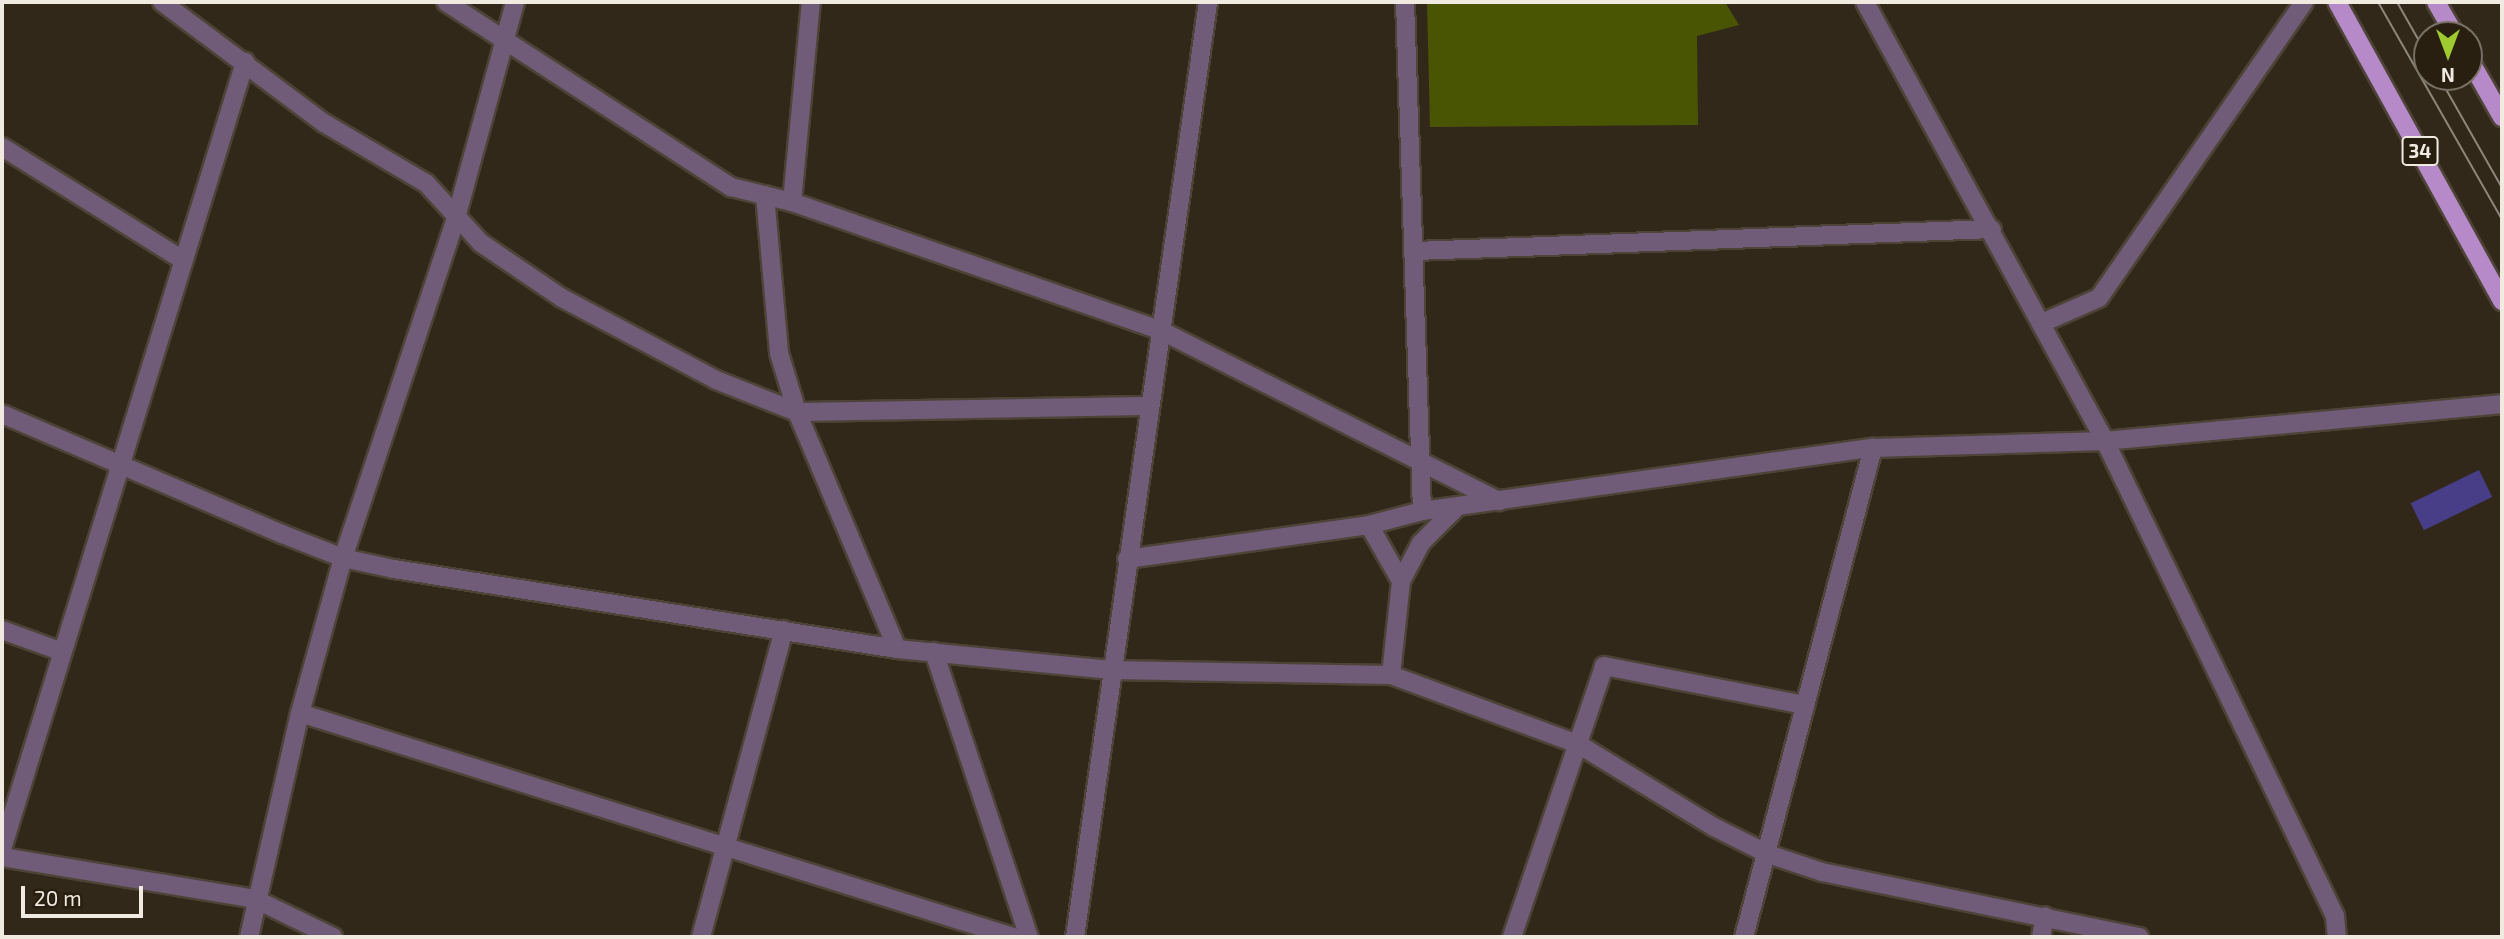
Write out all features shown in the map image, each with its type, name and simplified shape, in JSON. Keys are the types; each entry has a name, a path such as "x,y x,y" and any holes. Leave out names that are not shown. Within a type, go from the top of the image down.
{"main road":[{"name":"34","path":"2337,2 2502,301"},
{"path":"2436,2 2447,21"},
{"path":"2483,84 2502,117"}],"street":[{"path":"162,2 324,123 426,183 481,243 562,298 716,380 797,412 1149,407"},
{"path":"446,2 731,187 792,202 1160,330 1499,501"},
{"path":"250,937 255,899 300,713 343,558 456,218 514,2"},
{"path":"792,202 811,2"},
{"path":"1076,937 1111,670 1208,2"},
{"path":"1405,2 1422,511"},
{"path":"1865,2 1992,229 2105,441 2334,916 2337,937"},
{"path":"2042,323 2099,298 2304,2"},
{"path":"2,849 181,259 245,62"},
{"path":"2,147 181,259"},
{"path":"765,195 779,353 797,412 897,649"},
{"path":"1415,251 1992,229"},
{"path":"1127,559 1369,525 1422,511 1873,448 2105,441 2502,404"},
{"path":"2,414 343,558 897,649 1111,670 1391,675 1577,744 1714,827 1768,854 1822,872 2139,937"},
{"path":"1745,937 1873,448"},
{"path":"1391,675 1401,581 1421,543 1457,507"},
{"path":"1369,525 1401,581"},
{"path":"2,631 60,651"},
{"path":"701,937 784,631"},
{"path":"934,652 1029,937"},
{"path":"1512,937 1604,666 1805,705"},
{"path":"300,713 1013,937"},
{"path":"2,857 255,899 333,937"},
{"path":"2041,937 2045,916"}],"green space":[{"path":"1427,2 1725,2 1739,25 1697,36 1698,125 1430,127"}],"building":[{"path":"2479,470 2492,497 2424,530 2411,503"}],"tram line":[{"path":"2378,2 2502,219"},
{"path":"2397,2 2413,30"},
{"path":"2447,91 2502,188"}]}
